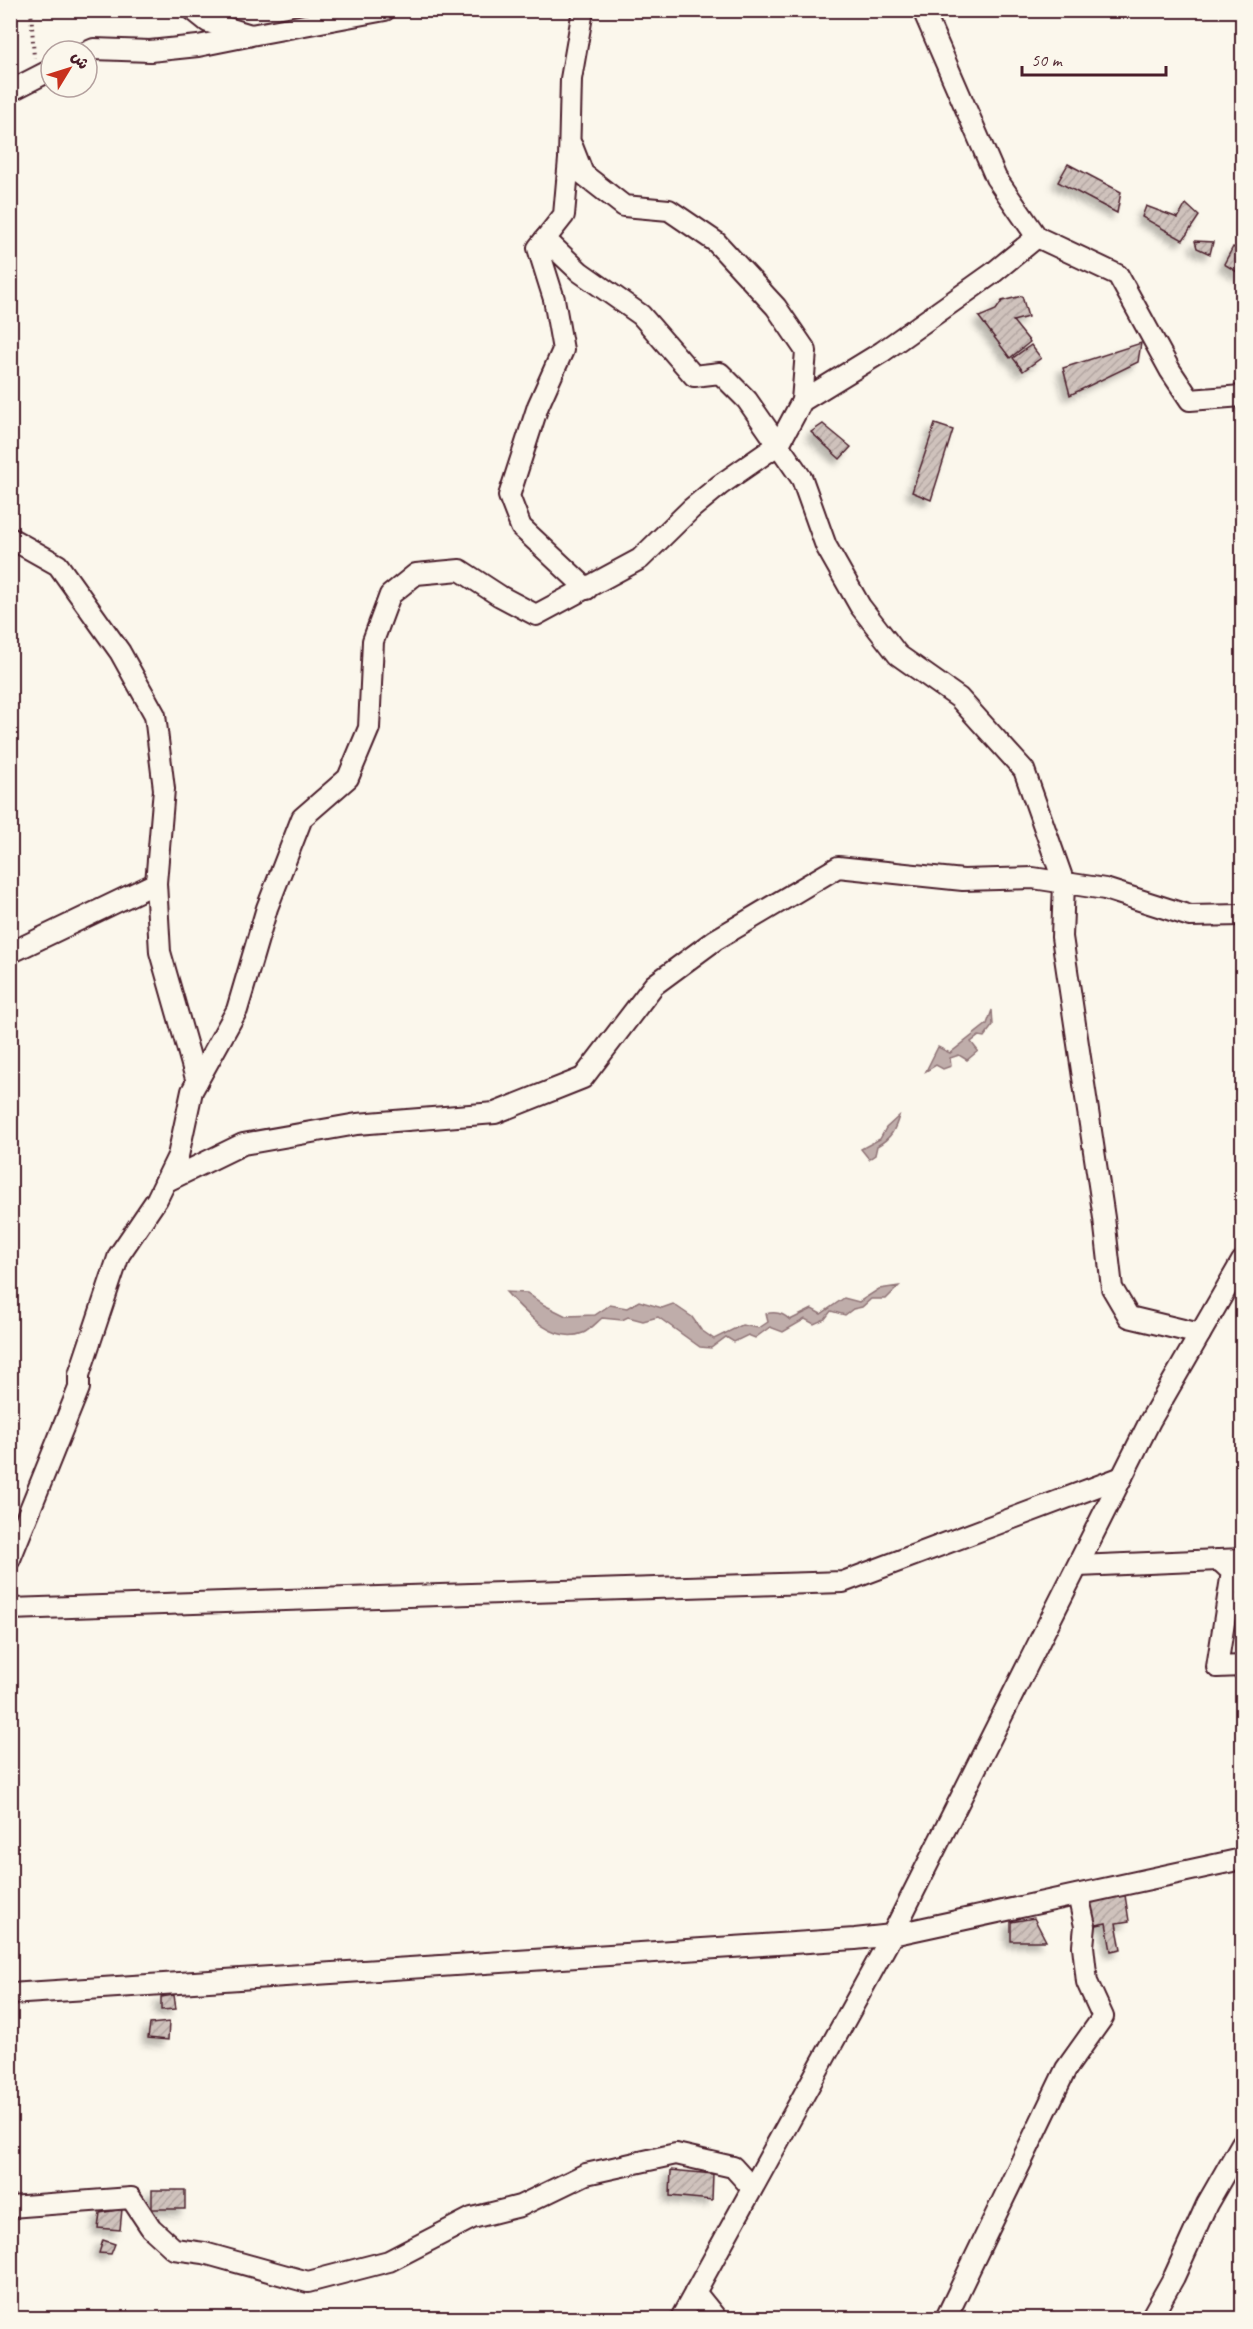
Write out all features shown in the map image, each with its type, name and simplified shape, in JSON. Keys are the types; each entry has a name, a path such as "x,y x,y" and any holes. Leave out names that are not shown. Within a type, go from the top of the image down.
{"street":[{"path":"193,10 208,22 251,35"},
{"path":"99,49 150,51 198,46 384,10"},
{"path":"583,10 571,79 564,215 538,248 554,298 563,350 538,406 509,496 521,527 587,589"},
{"path":"923,10 996,178 1037,237 1118,275 1170,370 1191,400 1242,396"},
{"path":"10,91 39,76"},
{"path":"10,1559 79,1388 79,1375 119,1256 158,1199 178,1156 192,1091 237,1010 267,908 302,818 348,778 369,728 373,641 390,596 416,574 460,570 500,596 536,615 639,559 698,503 779,444 802,401 806,351 776,307 716,242 669,210 624,207 583,174 569,141"},
{"path":"802,401 891,345 993,273 1037,237"},
{"path":"545,239 580,272 641,315 694,376 720,373 747,400 802,479 826,546 860,606 898,655 959,698 1024,770 1064,882 1062,937 1104,1218 1112,1288 1129,1317 1200,1334"},
{"path":"10,538 58,565 120,652 155,715 164,789 156,883 159,952 197,1082"},
{"path":"165,1182 243,1144 357,1124 495,1113 583,1078 654,985 715,940 838,867 963,880 1033,878 1105,889 1190,916 1242,915"},
{"path":"10,953 156,883"},
{"path":"681,2319 892,1935 1150,1421 1200,1334 1236,1283 1242,1261"},
{"path":"10,1609 843,1582 1122,1477"},
{"path":"1078,1566 1242,1559"},
{"path":"1219,1560 1232,1572 1217,1667 1242,1666"},
{"path":"10,1994 831,1941 892,1935 1242,1859"},
{"path":"946,2319 1066,2069 1103,2018 1087,1982 1083,1947 1085,1926 1078,1894"},
{"path":"1151,2319 1174,2277 1206,2204 1242,2143"},
{"path":"10,2207 131,2198 151,2228 174,2249 204,2253 308,2283 388,2261 472,2218 520,2205 586,2174 676,2154 734,2167 752,2188"},
{"path":"696,2292 716,2319"}],"path":[{"path":"31,10 39,53"}],"shaded area":[{"path":"992,1010 993,1025 984,1037 979,1036 971,1042 978,1051 967,1060 959,1055 950,1058 951,1066 943,1069 936,1065 926,1071 938,1047 950,1053 987,1024"},
{"path":"899,1116 892,1133 877,1146 875,1155 869,1159 861,1149 880,1139 886,1128"},
{"path":"899,1286 886,1299 871,1299 862,1307 853,1309 845,1315 831,1311 825,1319 814,1324 805,1319 783,1332 770,1327 755,1338 748,1335 734,1342 726,1337 711,1348 700,1347 658,1317 643,1321 628,1317 622,1320 602,1318 583,1333 561,1334 540,1324 506,1292 527,1293 566,1316 595,1315 610,1305 627,1308 639,1301 662,1308 673,1304 692,1317 701,1330 714,1339 742,1325 759,1328 768,1322 766,1314 779,1313 790,1320 812,1309 821,1314 844,1298 859,1302 879,1289"}],"building":[{"path":"1068,164 1121,192 1117,213 1058,182"},
{"path":"1186,204 1199,216 1183,240 1142,217 1146,206 1178,218"},
{"path":"1195,241 1213,242 1210,254 1197,248"},
{"path":"1233,247 1242,252 1242,275 1224,264"},
{"path":"1022,296 1028,317 1013,321 1030,342 1010,358 979,317 996,310 1002,301"},
{"path":"1141,343 1138,362 1070,395 1063,368"},
{"path":"1031,345 1041,358 1023,371 1013,358"},
{"path":"823,424 851,447 840,459 811,432"},
{"path":"935,424 953,430 931,500 912,492"},
{"path":"1125,1895 1129,1921 1116,1923 1121,1949 1111,1951 1106,1923 1092,1926 1088,1902"},
{"path":"1034,1918 1046,1941 1011,1941 1011,1922"},
{"path":"174,1995 176,2009 161,2010 161,1997"},
{"path":"169,2022 168,2040 148,2038 150,2024"},
{"path":"671,2170 713,2174 712,2200 670,2196"},
{"path":"152,2190 185,2190 185,2209 152,2209"},
{"path":"122,2209 120,2230 98,2228 100,2213"},
{"path":"103,2240 115,2244 111,2254 99,2253"}]}
